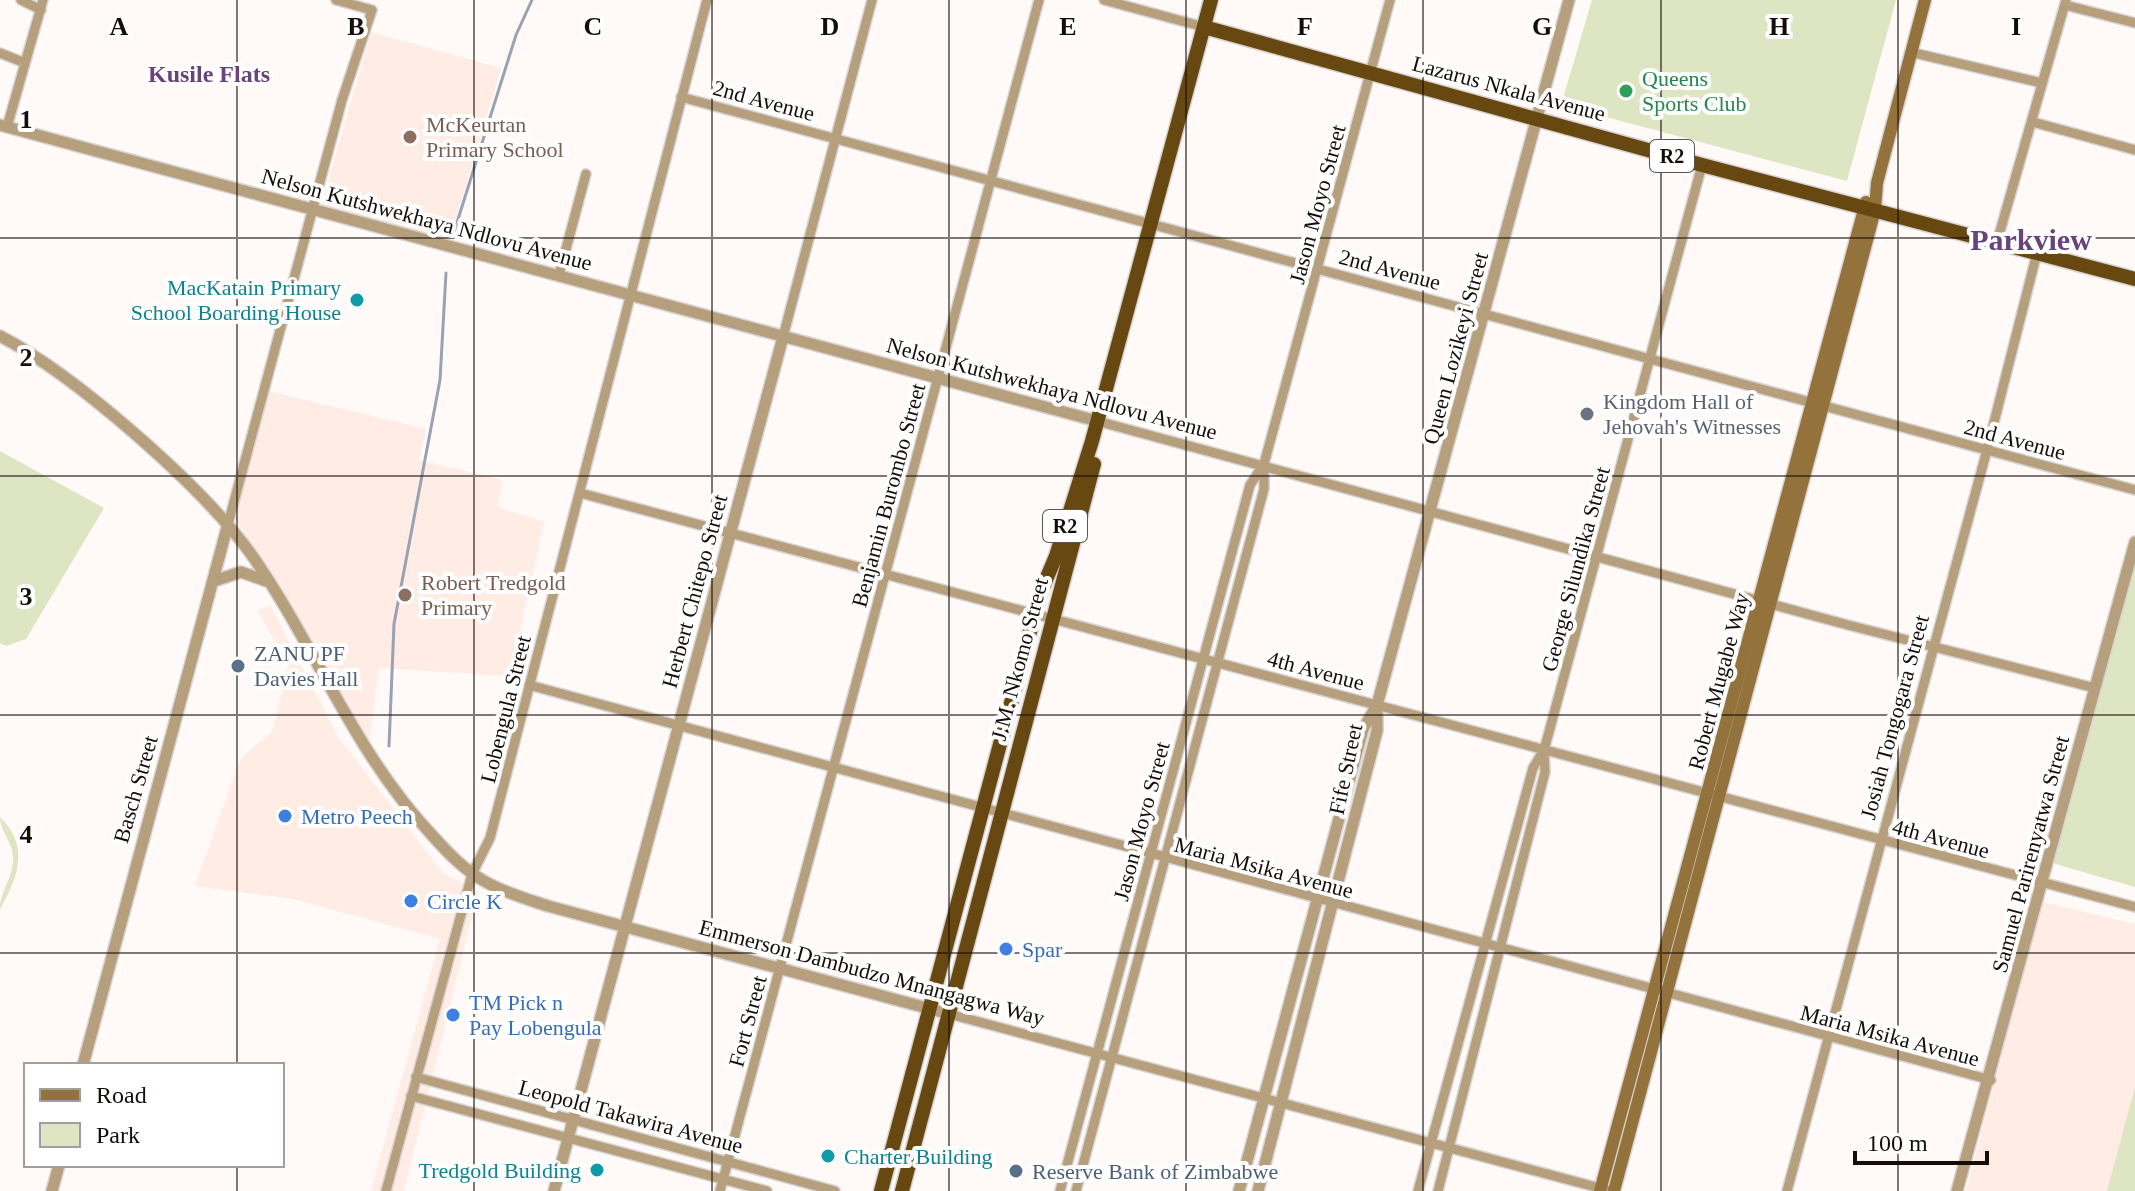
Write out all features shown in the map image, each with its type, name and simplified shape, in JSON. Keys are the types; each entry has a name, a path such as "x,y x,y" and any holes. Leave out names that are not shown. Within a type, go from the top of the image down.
{"highway":[{"name":"J.M. Nkomo Street","path":"902,1191 951,1014 1101,422 1213,0"},
{"name":"Lazarus Nkala Avenue","path":"1207,28 1702,165 2135,279"},
{"name":"J.M. Nkomo Street","path":"881,1191 1034,613 1101,422"}],"main road":[{"name":"Robert Mugabe Way","path":"1606,1190 1766,603 1925,0"}],"street":[{"path":"4,126 42,5 21,0"},
{"path":"0,336 34,356 114,419 228,524 342,100 372,10 336,0"},
{"name":"Lobengula Street","path":"386,1191 472,874 490,838 707,0"},
{"name":"Herbert Chitepo Street","path":"554,1191 872,0"},
{"name":"Benjamin Burombo Street","path":"832,768 1039,0"},
{"name":"Lazarus Nkala Avenue","path":"1104,0 1207,28"},
{"name":"Jason Moyo Street","path":"1076,1191 1264,489 1264,464 1390,0"},
{"name":"Queen Lozikeyi Street","path":"1377,705 1569,0"},
{"path":"1997,242 2066,2 2135,23"},
{"path":"1910,52 2042,83"},
{"path":"0,53 25,63"},
{"name":"2nd Avenue","path":"681,97 2135,490"},
{"path":"2033,122 2135,150"},
{"name":"Nelson Kutshwekhaya Ndlovu Avenue","path":"4,126 938,380 1431,509 1766,603 2095,688"},
{"name":"George Silundika Street","path":"1418,1191 1533,768 1544,750 1598,556 1702,165"},
{"path":"559,275 586,174"},
{"name":"Josiah Tongogara Street","path":"1787,1191 1826,1037 1987,450 2037,253"},
{"name":"Jason Moyo Street","path":"1060,1191 1250,485 1264,464"},
{"name":"4th Avenue","path":"580,493 2135,907"},
{"name":"Basch Street","path":"83,1063 119,920 228,524"},
{"name":"Emmerson Dambudzo Mnangagwa Way","path":"228,524 267,582 370,758 418,820 472,874 518,896 625,926 1606,1190"},
{"name":"Samuel Parirenyatwa Street","path":"1960,1191 2135,542"},
{"path":"214,581 241,572 267,582"},
{"name":"Maria Msika Avenue","path":"529,685 1318,901 1991,1080"},
{"name":"Fife Street","path":"1239,1191 1362,730 1377,705"},
{"name":"Fife Street","path":"1258,1191 1377,731 1377,705"},
{"name":"George Silundika Street","path":"1438,1191 1546,768 1544,750"},
{"name":"Fort Street","path":"720,1191 832,768"},
{"name":"Leopold Takawira Avenue","path":"416,1077 835,1191"},
{"name":"Leopold Takawira Avenue","path":"411,1096 767,1191"},
{"path":"52,1191 58,1167"}],"shaded area":[{"name":"McKeurtan Primary School","path":"371,32 501,68 449,242 321,206"},
{"name":"Robert Tredgold Primary","path":"268,391 426,429 419,460 503,480 497,507 544,522 510,676 379,668 369,741 234,516"},
{"path":"270,605 338,737 443,873 478,892 404,1191 371,1191 440,939 293,899 195,886 241,758 273,731 288,666 258,611"},
{"path":"2042,902 2135,924 2135,1191 1966,1191"}],"green space":[{"path":"1592,0 1896,0 1847,181 1561,105"},
{"path":"0,451 104,508 26,639 6,646 0,643"},
{"path":"2135,560 2135,887 2052,863"},
{"path":"0,817 15,839 18,862 12,886 0,909 13,860"},
{"path":"2135,1087 2135,1191 2107,1191"}],"waterway":[{"path":"454,232 516,35 532,0"},
{"path":"389,746 394,624 440,380 446,273"}],"place":[{"name":"Queens Sports Club","path":"1626,91"},
{"name":"McKeurtan Primary School","path":"410,137"},
{"name":"MacKatain Primary School Boarding House","path":"357,300"},
{"name":"Kingdom Hall of Jehovah's Witnesses","path":"1587,414"},
{"name":"Robert Tredgold Primary","path":"405,595"},
{"name":"ZANU PF Davies Hall","path":"238,666"},
{"name":"Metro Peech","path":"285,816"},
{"name":"Circle K","path":"411,901"},
{"name":"Spar","path":"1006,949"},
{"name":"TM Pick n Pay Lobengula","path":"453,1015"},
{"name":"Charter Building","path":"828,1156"},
{"name":"Tredgold Building","path":"597,1170"},
{"name":"Reserve Bank of Zimbabwe","path":"1016,1171"}],"district":[{"name":"Kusile Flats","path":"209,74"},
{"name":"Parkview","path":"2031,240"}]}
